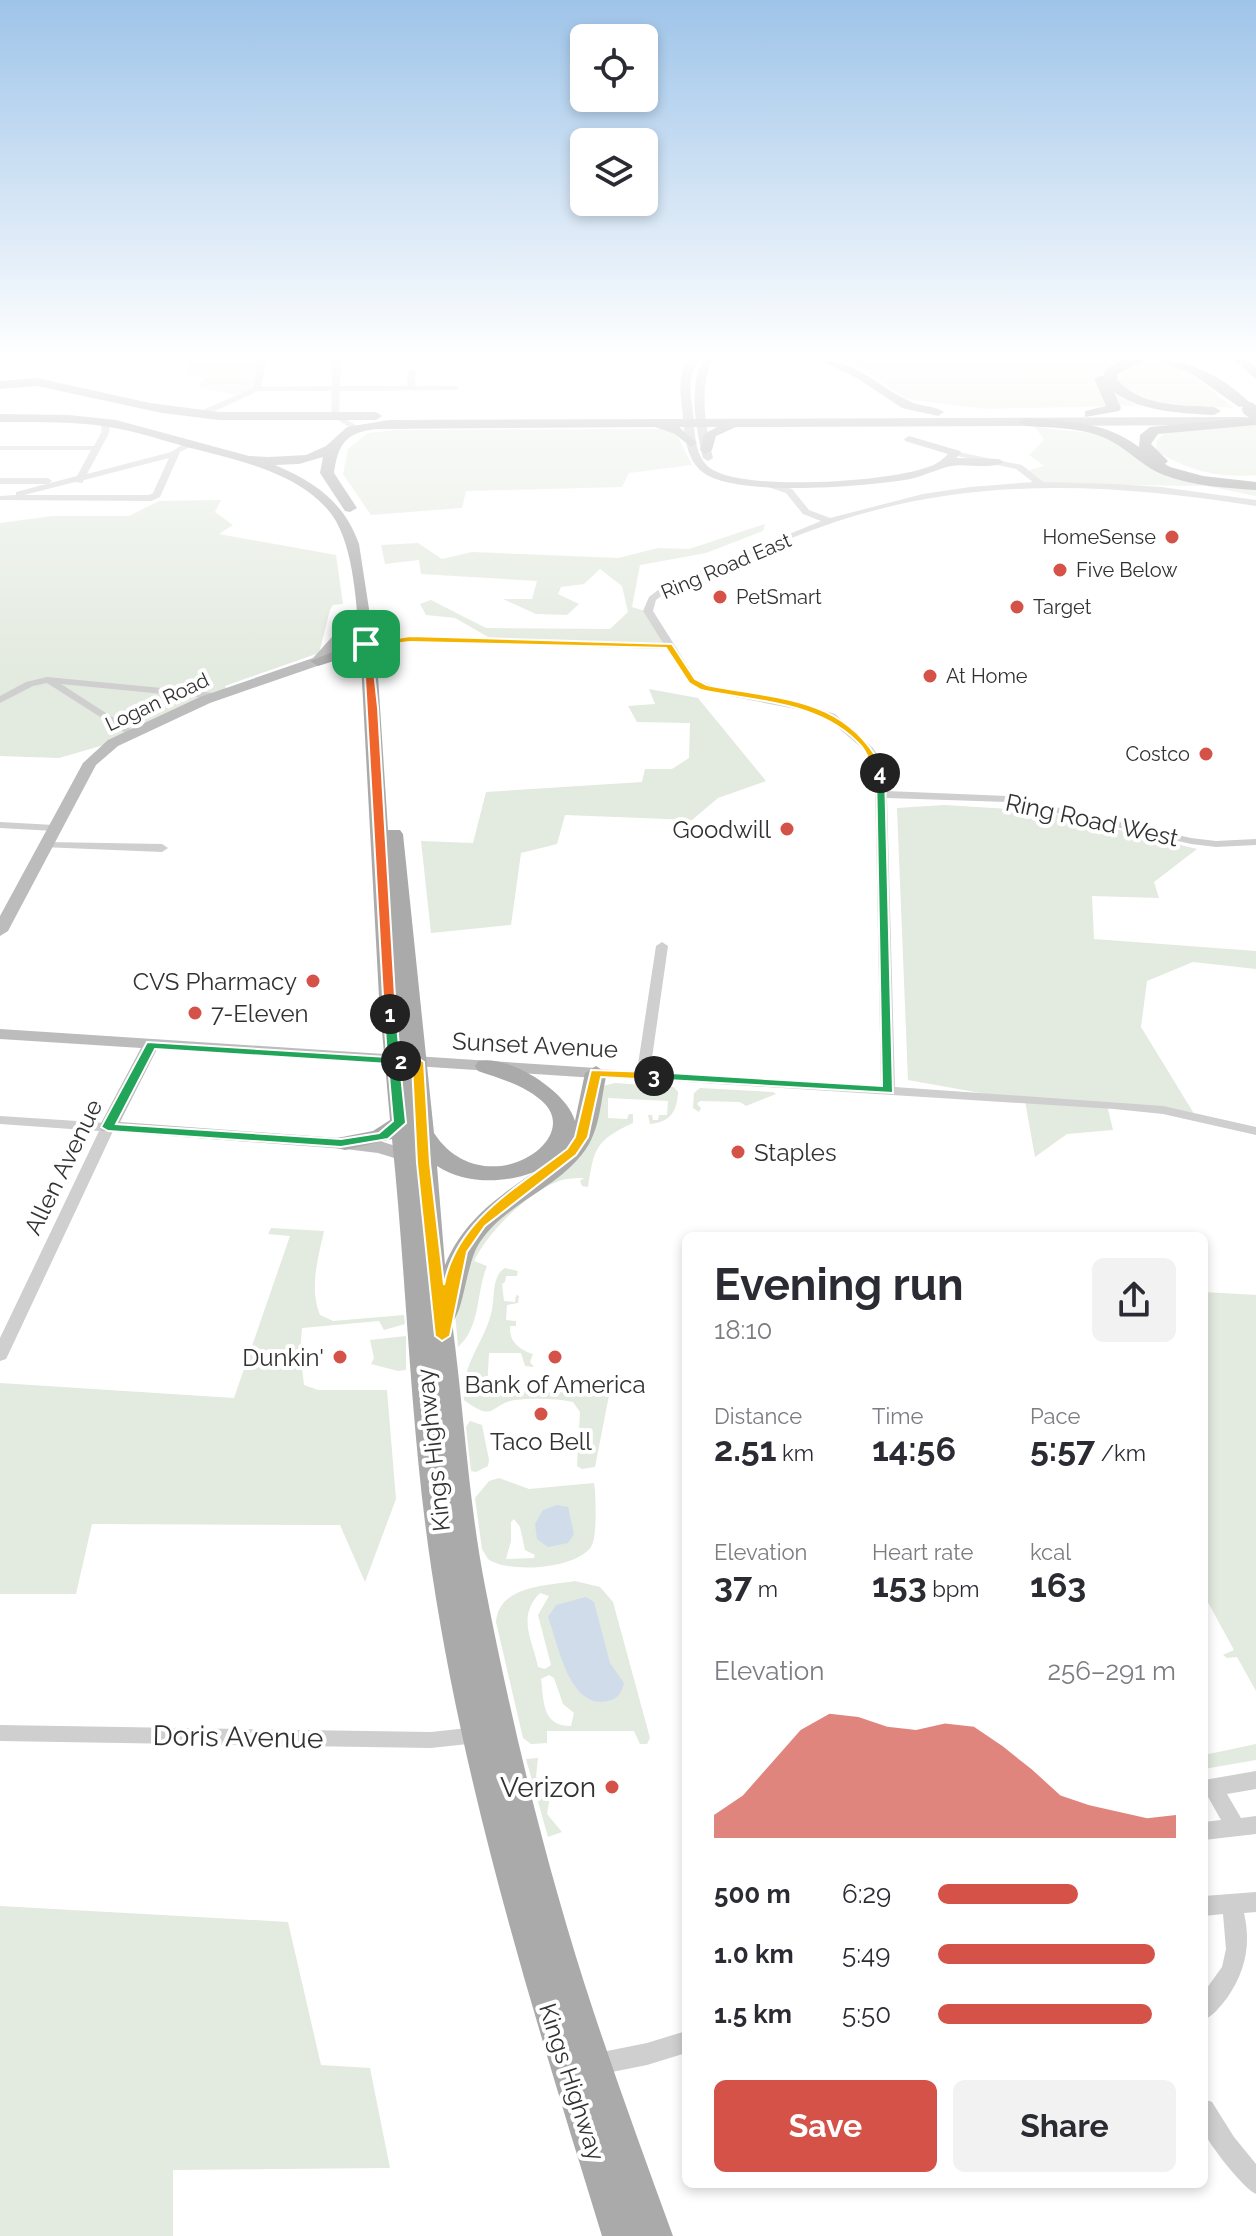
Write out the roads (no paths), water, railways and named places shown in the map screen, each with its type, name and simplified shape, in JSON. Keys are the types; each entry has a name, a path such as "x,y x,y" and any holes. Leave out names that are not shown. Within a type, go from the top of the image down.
{"highway":[{"path":"1154,464 1175,474 1256,486"},
{"path":"1169,464 1187,472 1229,480 1256,480"}],"main road":[{"name":"Kings Highway","path":"260,464 305,483 321,494 337,513 351,540 371,649"},
{"name":"Kings Highway","path":"330,464 327,473 357,521 371,649 406,1061 433,1475 448,1586 477,1735 538,1974 621,2236"},
{"path":"318,661 348,651 371,649"},
{"path":"345,1143 379,1137 409,1137 446,1162 477,1172 522,1168 544,1157 555,1147 565,1124 556,1102 534,1085 486,1066"},
{"path":"442,1336 452,1277 460,1251 481,1223 572,1152 581,1137 596,1073"},
{"name":"Kings Highway","path":"409,1137 442,1336 449,1434 460,1520 507,1762 577,2013 654,2236"}],"street":[{"path":"70,499 88,464"},
{"path":"2,499 134,464"},
{"path":"2,499 154,497 169,464"},
{"path":"700,464 709,472 740,482 795,482"},
{"path":"715,464 731,474 822,483 893,477 929,471 943,464"},
{"path":"1007,464 1025,470 1040,484 1146,487 1256,503"},
{"path":"0,481 63,483"},
{"path":"795,482 797,505 831,522"},
{"path":"796,498 804,488 822,483"},
{"path":"768,484 780,487 796,498"},
{"name":"Ring Road East","path":"888,1091 880,770 874,755 837,720 808,708 704,688 692,681 648,611 649,603 657,594 875,507 927,495 1040,484"},
{"name":"Logan Road","path":"0,931 92,759 108,746 214,696 318,661 362,611"},
{"path":"371,649 410,639 668,646"},
{"path":"3,698 30,684 47,680 214,696"},
{"path":"47,680 133,735"},
{"name":"Ring Road West","path":"880,794 1007,799 1191,841 1216,844 1256,842"},
{"path":"0,825 54,828"},
{"path":"46,845 162,848"},
{"path":"643,1075 662,946"},
{"name":"Sunset Avenue","path":"0,1034 1144,1108 1256,1131"},
{"name":"Allen Avenue","path":"0,1355 108,1127 151,1045"},
{"path":"0,1120 345,1143"},
{"name":"Doris Avenue","path":"0,1733 431,1740 477,1735"},
{"path":"1235,1827 1209,1788 1256,1780"},
{"path":"1208,1830 1256,1825"},
{"path":"1208,1906 1256,1902"},
{"path":"1208,2004 1231,1976 1236,1955 1231,1903"},
{"path":"597,2064 682,2043"},
{"path":"1208,2116 1256,2182"}],"water":[{"path":"557,1505 568,1507 574,1534 568,1543 548,1547 537,1539 535,1524 543,1510"},
{"path":"586,1597 594,1602 610,1663 624,1683 619,1695 608,1701 595,1701 575,1685 561,1657 548,1617 556,1605"}],"place":[{"name":"HomeSense","path":"1172,537"},
{"name":"Five Below","path":"1060,570"},
{"name":"PetSmart","path":"720,597"},
{"name":"Target","path":"1017,607"},
{"name":"At Home","path":"930,676"},
{"name":"Costco","path":"1206,754"},
{"name":"Goodwill","path":"787,829"},
{"name":"CVS Pharmacy","path":"313,981"},
{"name":"7-Eleven","path":"195,1013"},
{"name":"Staples","path":"738,1152"},
{"name":"Dunkin'","path":"340,1357"},
{"name":"Bank of America","path":"555,1357"},
{"name":"Taco Bell","path":"541,1414"},
{"name":"Verizon","path":"612,1787"}]}
